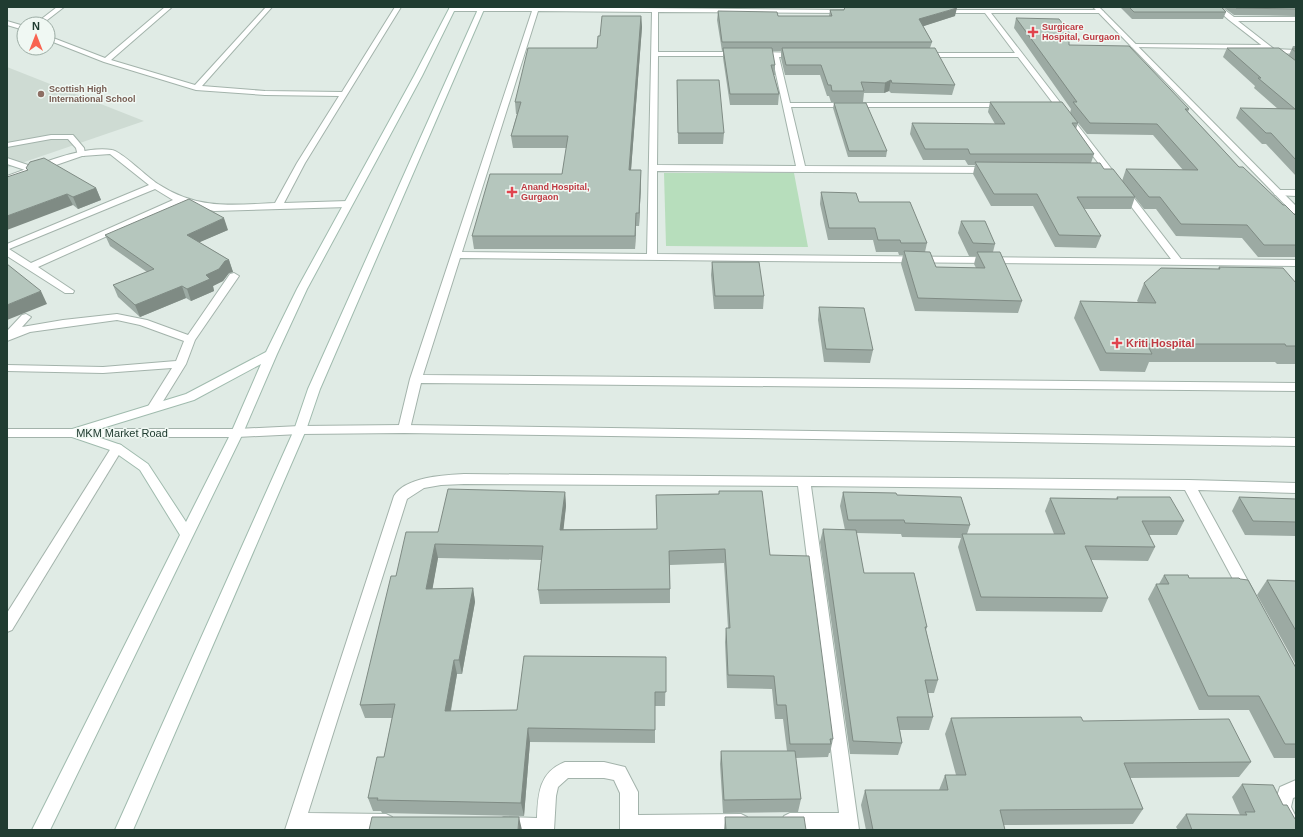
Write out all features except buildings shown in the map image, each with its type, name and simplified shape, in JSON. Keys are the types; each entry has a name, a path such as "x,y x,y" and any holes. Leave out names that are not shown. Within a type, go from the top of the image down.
{"street":[{"path":"49,16 61,7"},
{"path":"106,61 169,7"},
{"path":"196,88 269,7"},
{"path":"279,205 301,163 398,7"},
{"path":"1217,7 1296,70"},
{"path":"40,830 237,433 271,354 302,289 418,76 452,8 655,10 806,9 850,11"},
{"path":"124,830 300,430 314,389 481,8"},
{"path":"404,429 416,379 536,9"},
{"path":"652,257 655,10"},
{"path":"934,11 987,12 1098,10 1296,211"},
{"path":"987,12 1054,105 1178,262"},
{"path":"1231,19 1296,19"},
{"path":"56,41 106,61 196,88 265,93 343,94"},
{"path":"1134,46 1269,49 1296,52"},
{"path":"655,54 806,55"},
{"path":"775,54 801,168"},
{"path":"917,55 1020,56"},
{"path":"786,105 1012,105"},
{"path":"7,145 44,138 70,137 80,148 81,154"},
{"path":"7,178 81,154 112,152 155,186 180,200 219,208 348,204"},
{"path":"7,161 34,170"},
{"path":"653,168 998,170"},
{"path":"7,247 155,186"},
{"path":"1278,193 1296,193"},
{"path":"30,266 180,200"},
{"path":"7,252 69,291"},
{"path":"456,255 1296,263"},
{"path":"7,262 17,258"},
{"path":"152,408 180,364 190,340 234,276"},
{"path":"7,338 26,317"},
{"path":"7,338 27,329 117,317 144,322 190,340"},
{"path":"73,433 190,397 271,354"},
{"path":"7,368 103,370 180,364"},
{"path":"416,379 1296,388"},
{"name":"MKM Market Road","path":"7,432 237,433 300,430 404,429 1296,442"},
{"path":"73,433 117,448 144,467 187,535"},
{"path":"7,626 117,448"},
{"path":"406,824 296,825 400,496 420,484 464,478 1189,485 1296,488"},
{"path":"491,826 545,828 547,796 551,782 565,770 604,770 619,773 629,792 629,827 762,823 849,826 804,482"},
{"path":"1189,485 1252,601"},
{"path":"1293,830 1282,808 1286,793 1296,788"}],"shaded area":[{"name":"Scottish High International School","path":"7,67 144,121 7,168"}],"green space":[{"path":"664,173 794,173 808,247 666,246"}],"place":[{"name":"Surgicare Hospital, Gurgaon","path":"1033,32"},
{"name":"Scottish High International School","path":"41,94"},
{"name":"Anand Hospital, Gurgaon","path":"512,192"},
{"name":"Kriti Hospital","path":"1117,343"}]}
